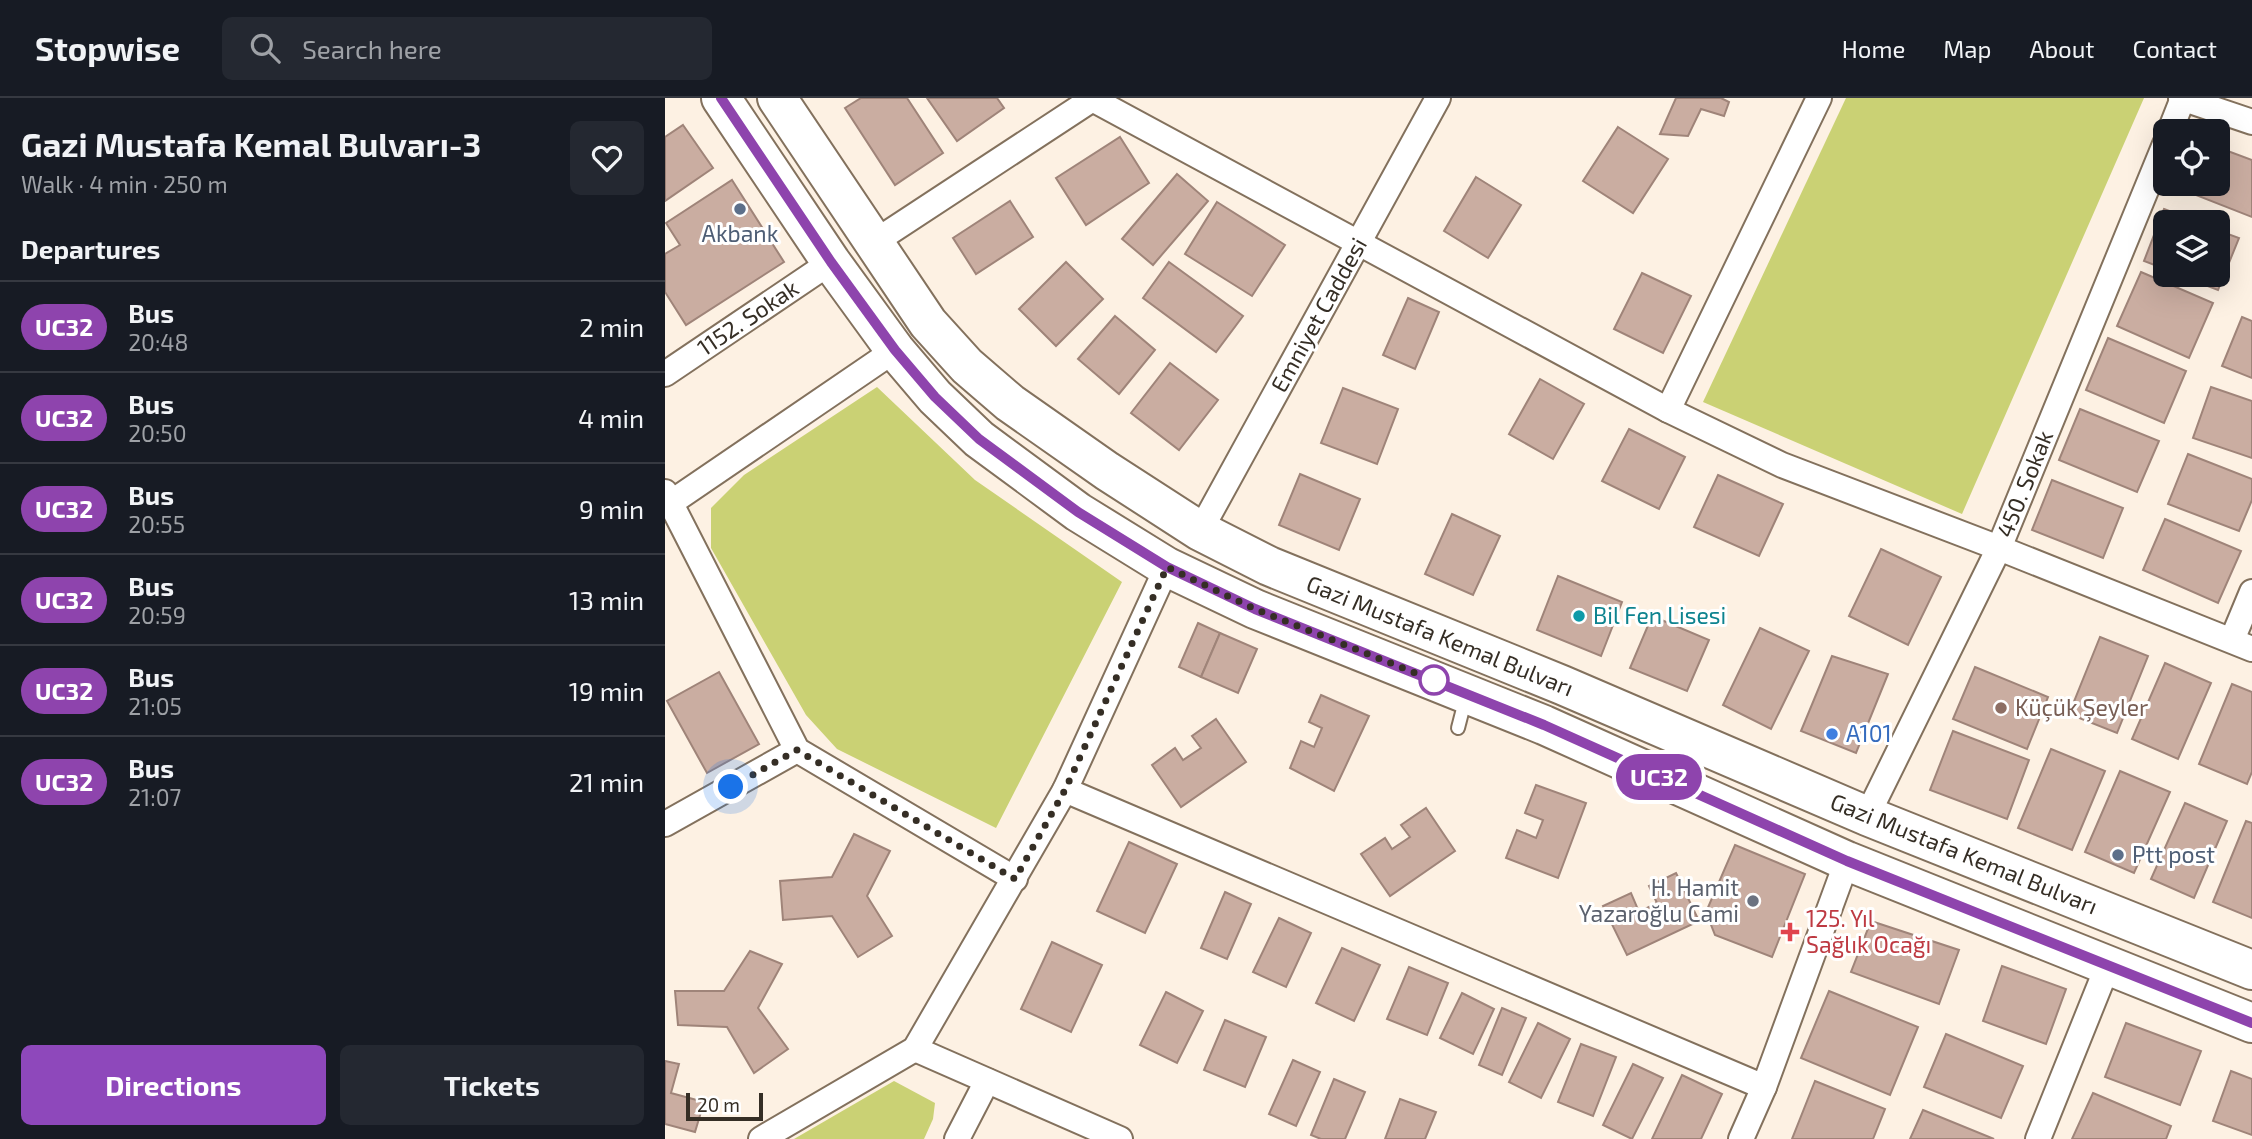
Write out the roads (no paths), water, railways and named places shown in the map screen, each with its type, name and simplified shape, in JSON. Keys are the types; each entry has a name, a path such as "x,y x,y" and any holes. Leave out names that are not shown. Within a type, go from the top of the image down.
{"main road":[{"name":"Gazi Mustafa Kemal Bulvarı","path":"721,98 831,262 895,350 935,397 979,439 1078,512 1167,567 1462,711 1544,725 1847,861 2252,1023"},
{"name":"Gazi Mustafa Kemal Bulvarı","path":"777,98 928,323 967,366 1031,418 1200,531 1269,566 1562,685 1867,816 2252,970"}],"street":[{"name":"Emniyet Caddesi","path":"1200,531 1438,98"},
{"path":"1668,410 1819,98"},
{"path":"2175,119 2183,98 2252,122"},
{"path":"873,243 1094,99 1668,410 1782,465 2242,645 2252,592"},
{"name":"450. Sokak","path":"1867,816 1999,548 2153,173"},
{"name":"1152. Sokak","path":"665,374 831,262"},
{"path":"895,350 668,497 797,750 1015,879"},
{"path":"761,1139 915,1049 1065,790 1167,567"},
{"path":"665,824 797,750"},
{"path":"1065,790 1764,1087"},
{"path":"1741,1139 1764,1087 1847,861"},
{"path":"2038,1139 2108,965"},
{"path":"915,1049 1120,1139"},
{"path":"957,1139 987,1081"}],"place":[{"name":"Akbank","path":"740,209"},
{"name":"Bil Fen Lisesi","path":"1579,616"},
{"name":"Küçük Şeyler","path":"2001,708"},
{"name":"A101","path":"1832,734"},
{"name":"Ptt post","path":"2118,855"},
{"name":"H. Hamit Yazaroğlu Cami","path":"1753,901"},
{"name":"125. Yıl Sağlık Ocağı","path":"1790,932"}]}
